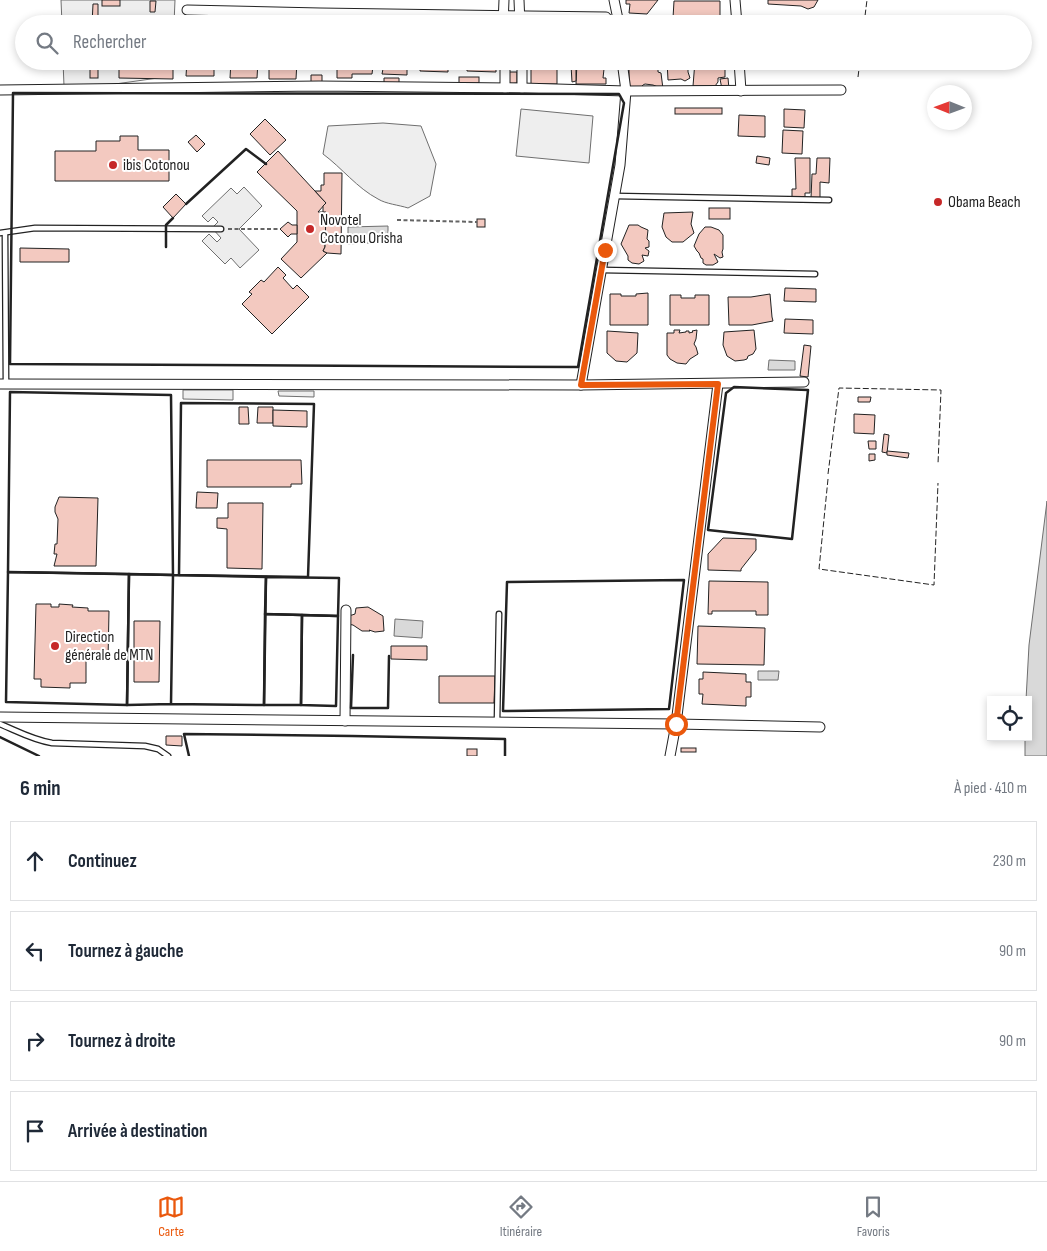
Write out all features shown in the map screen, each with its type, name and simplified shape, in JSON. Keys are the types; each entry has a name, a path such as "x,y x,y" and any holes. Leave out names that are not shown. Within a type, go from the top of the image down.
{"street":[{"path":"503,15 504,0"},
{"path":"520,0 520,15"},
{"path":"614,0 617,15"},
{"path":"735,0 736,15"},
{"path":"187,10 381,15"},
{"path":"505,70 505,88"},
{"path":"522,70 522,88"},
{"path":"581,385 620,165 626,92 623,70"},
{"path":"740,70 741,91"},
{"path":"0,90 319,86 522,88 626,92 841,90"},
{"path":"3,384 581,385 804,382"},
{"path":"670,756 676,724 718,384"},
{"path":"346,610 346,721"},
{"path":"0,717 820,727"}],"lane":[{"path":"615,196 829,200"},
{"path":"3,384 3,233 35,228 221,228"},
{"path":"602,270 815,274"},
{"path":"497,722 499,614"},
{"path":"0,724 43,742 145,746 158,749 168,756"}],"path":[{"path":"397,220 477,222"},
{"path":"221,228 280,229"}],"shaded area":[{"path":"61,0 175,0 174,15 62,15"},
{"path":"63,70 172,70 172,76 101,86 64,86"},
{"path":"521,109 593,116 589,163 516,156"},
{"path":"383,123 421,126 436,164 430,196 408,208 381,201 356,184 323,154 328,126"},
{"path":"244,187 262,206 239,229 259,250 240,268 231,258 225,264 202,241 209,234 217,242 221,238 212,228 218,222 213,217 208,222 202,216 231,188 237,194"},
{"path":"388,226 388,242 348,244 348,227"},
{"path":"769,360 795,361 795,370 768,370"},
{"path":"183,390 233,390 233,400 183,399"},
{"path":"278,391 314,391 314,397 279,396"},
{"path":"1047,501 1047,756 1025,756 1025,741 1032,741 1032,696 1026,696 1029,645"},
{"path":"395,619 423,621 422,638 394,636"},
{"path":"758,671 779,671 778,680 758,680"}],"building":[{"path":"102,0 120,0 120,6 102,6"},
{"path":"626,0 658,0 647,14 629,13 630,4 626,4"},
{"path":"768,0 818,0 814,7 808,9 801,6 768,4"},
{"path":"150,1 156,1 155,12 150,12"},
{"path":"674,1 720,1 720,15 673,15"},
{"path":"93,4 98,4 98,15 92,15"},
{"path":"90,70 98,70 98,78 90,78"},
{"path":"119,70 173,70 173,79 119,78"},
{"path":"186,70 214,70 214,76 186,76"},
{"path":"230,70 257,70 257,78 230,78"},
{"path":"269,70 296,70 296,79 269,79"},
{"path":"337,70 372,70 372,74 352,74 352,78 337,78"},
{"path":"383,70 407,70 407,75 382,74"},
{"path":"448,70 448,72 420,71"},
{"path":"496,70 496,72 467,71"},
{"path":"531,70 557,70 557,84 531,84"},
{"path":"571,70 576,70 576,81 572,82"},
{"path":"577,70 604,70 603,78 606,78 606,84 576,84"},
{"path":"629,70 658,70 661,73 663,89 645,84 639,89 630,87"},
{"path":"667,70 688,70 690,78 685,81 681,79 668,80"},
{"path":"694,70 725,70 725,77 718,78 715,86 693,86"},
{"path":"509,72 517,72 517,83 509,84"},
{"path":"311,75 322,75 322,85 311,86"},
{"path":"459,77 479,77 479,83 459,83"},
{"path":"384,78 399,78 399,83 384,84"},
{"path":"728,78 729,89 722,89 720,79"},
{"path":"675,108 722,108 722,114 675,114"},
{"path":"784,109 805,110 804,128 784,127"},
{"path":"739,115 765,116 765,137 738,136"},
{"path":"265,119 286,140 270,155 250,134"},
{"path":"783,130 803,131 802,154 782,153"},
{"path":"196,135 205,144 197,152 188,142"},
{"path":"120,136 138,136 138,150 169,150 169,181 55,181 55,151 96,151 96,141 120,141"},
{"path":"278,151 326,203 318,212 326,212 325,247 323,251 327,253 301,278 281,259 297,242 297,211 257,172"},
{"path":"757,156 770,158 769,165 756,163"},
{"path":"795,158 810,158 810,193 805,193 805,199 792,199 792,189 796,189"},
{"path":"817,158 830,158 829,183 820,182 820,198 811,198 812,174 816,174"},
{"path":"324,173 342,173 341,254 323,251 325,247 326,212 323,212 323,206 326,203 315,191 321,191 321,185 324,185"},
{"path":"176,194 186,204 173,218 163,207"},
{"path":"709,208 730,208 730,219 709,219"},
{"path":"693,212 691,224 694,233 683,242 672,242 666,237 662,227 664,213"},
{"path":"477,219 485,219 485,227 477,227"},
{"path":"288,222 292,225 297,225 297,234 291,234 288,237 280,229"},
{"path":"629,225 638,225 648,230 647,239 649,247 645,248 649,251 648,256 642,255 644,261 639,264 628,260 628,256 621,244"},
{"path":"705,227 719,230 723,235 723,257 720,258 714,254 718,262 713,265 703,263 703,259 694,246 699,234"},
{"path":"20,248 69,249 69,262 20,262"},
{"path":"278,267 286,275 283,278 293,289 297,285 309,297 272,334 242,304 252,294 249,292 261,280 264,282"},
{"path":"785,288 816,289 816,302 784,301"},
{"path":"648,293 648,325 610,325 610,294 636,296 636,294"},
{"path":"770,294 773,321 752,325 729,325 728,297 751,297"},
{"path":"670,295 681,295 681,298 695,298 695,295 709,295 709,325 670,325"},
{"path":"785,319 813,320 813,334 784,333"},
{"path":"674,330 680,330 679,333 689,331 689,333 697,330 694,344 698,354 686,364 677,363 667,355 667,333 674,333"},
{"path":"754,330 756,349 753,354 748,356 747,359 735,361 727,356 723,345 724,332"},
{"path":"607,331 638,333 637,353 627,362 616,361 607,353"},
{"path":"804,345 811,346 808,377 800,376"},
{"path":"858,397 871,397 870,402 858,402"},
{"path":"239,407 248,407 249,424 239,424"},
{"path":"258,407 273,407 273,423 257,423"},
{"path":"273,410 307,411 307,427 273,426"},
{"path":"854,414 875,415 874,434 854,433"},
{"path":"884,434 889,435 887,453 882,452"},
{"path":"868,441 876,441 876,449 869,449"},
{"path":"887,451 909,453 908,458 887,455"},
{"path":"869,454 875,454 875,460 869,461"},
{"path":"207,460 301,460 302,484 291,484 291,487 207,487"},
{"path":"197,492 218,493 217,508 196,508"},
{"path":"59,497 98,498 96,566 54,566 57,554 54,554 55,544 57,544 58,519 55,507"},
{"path":"228,503 263,503 262,569 227,568 227,529 217,528 217,518 228,518"},
{"path":"723,538 756,539 756,550 741,571 708,570 708,554"},
{"path":"709,581 768,582 768,615 756,615 756,611 712,611 712,614 708,614"},
{"path":"36,604 51,604 51,607 59,607 59,604 73,605 72,607 88,608 88,611 109,611 108,660 86,660 86,683 70,683 70,688 41,687 41,679 34,679"},
{"path":"368,607 383,616 384,631 362,631 353,625 347,624 347,616 355,614 356,608"},
{"path":"134,621 160,621 159,682 134,682"},
{"path":"698,626 765,628 764,665 697,664"},
{"path":"391,646 427,646 427,660 391,659"},
{"path":"703,672 746,674 746,682 751,682 751,697 746,697 746,706 702,704 703,694 699,694 699,679 703,679"},
{"path":"439,676 495,676 494,703 439,703"},
{"path":"166,736 182,736 182,746 166,745"},
{"path":"681,748 696,748 696,752 681,752"},
{"path":"467,749 477,749 477,756 467,756"}],"fence":[{"path":"865,15 867,0"},
{"path":"858,77 859,70"},
{"path":"828,474 839,388 941,390 938,464"},
{"path":"828,479 819,569 934,585 938,483"}],"wall":[{"path":"13,93 619,94 624,103 578,367 10,364 13,93"},
{"path":"186,204 246,149 266,164"},
{"path":"166,247 166,225 173,218"},
{"path":"734,387 808,390 792,539 708,530 726,393 734,387"},
{"path":"10,392 171,395 173,575 8,572 10,392"},
{"path":"181,403 314,404 308,577 179,575 181,403"},
{"path":"8,572 129,574 127,705 6,702 8,572"},
{"path":"171,704 173,575 129,574 127,705 264,705 266,577 173,575 171,704"},
{"path":"266,577 339,578 338,616 265,614 266,577"},
{"path":"684,580 669,709 503,711 507,582 684,580"},
{"path":"265,614 302,615 301,705 264,705 265,614"},
{"path":"302,615 338,616 336,706 301,705 302,615"},
{"path":"353,655 351,708 388,708 389,656"},
{"path":"189,756 184,734 505,739 505,756"},
{"path":"0,737 39,756"}],"place":[{"name":"ibis Cotonou","path":"113,165"},
{"name":"Obama Beach","path":"938,202"},
{"name":"Novotel Cotonou Orisha","path":"310,229"},
{"name":"Direction générale de MTN","path":"55,646"}],"route":[{"path":"605,250 581,385 718,384 676,724"}]}
